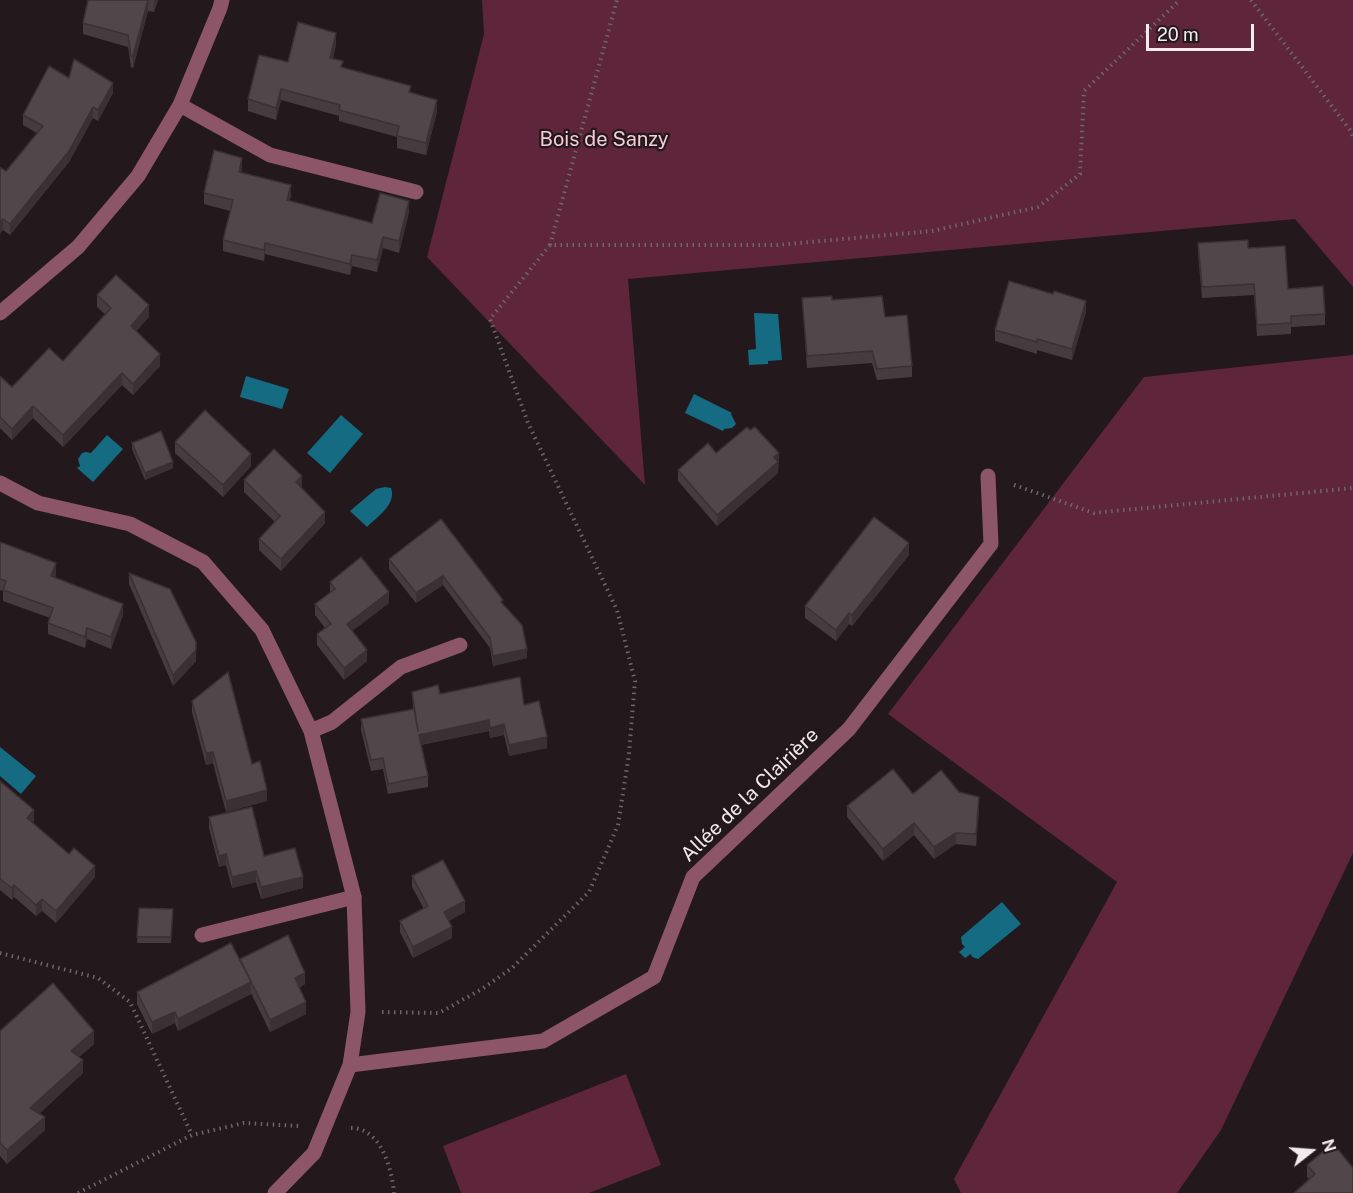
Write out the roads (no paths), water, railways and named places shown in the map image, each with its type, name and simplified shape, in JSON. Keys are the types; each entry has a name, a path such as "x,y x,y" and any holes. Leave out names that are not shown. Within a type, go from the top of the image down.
{"street":[{"path":"0,313 78,247 138,176 180,105 222,0"},
{"path":"180,105 270,155 416,192"},
{"name":"Allée de la Clairière","path":"350,1065 543,1041 654,977 693,877 849,729 991,544 988,476"},
{"path":"0,483 38,503 130,524 203,562 262,630 311,731 354,897 358,1012 350,1065 314,1152 275,1193"},
{"path":"311,731 332,722 401,667 460,645"},
{"path":"202,934 354,897"}],"water":[{"path":"754,313 778,314 782,360 768,361 768,364 749,365 748,350 756,349"},
{"path":"246,376 289,389 282,409 240,397"},
{"path":"694,394 732,413 736,424 723,431 685,413"},
{"path":"341,415 363,434 330,473 307,453"},
{"path":"107,435 123,449 93,482 77,468 80,466 78,459 82,453 91,453"},
{"path":"391,488 389,505 367,527 350,511 376,489"},
{"path":"0,747 36,776 21,794 0,776"},
{"path":"1002,902 1021,924 978,959 972,957 971,954 965,958 959,952 965,947 961,937"}],"park label":[{"name":"Bois de Sanzy","path":"604,140"}]}
